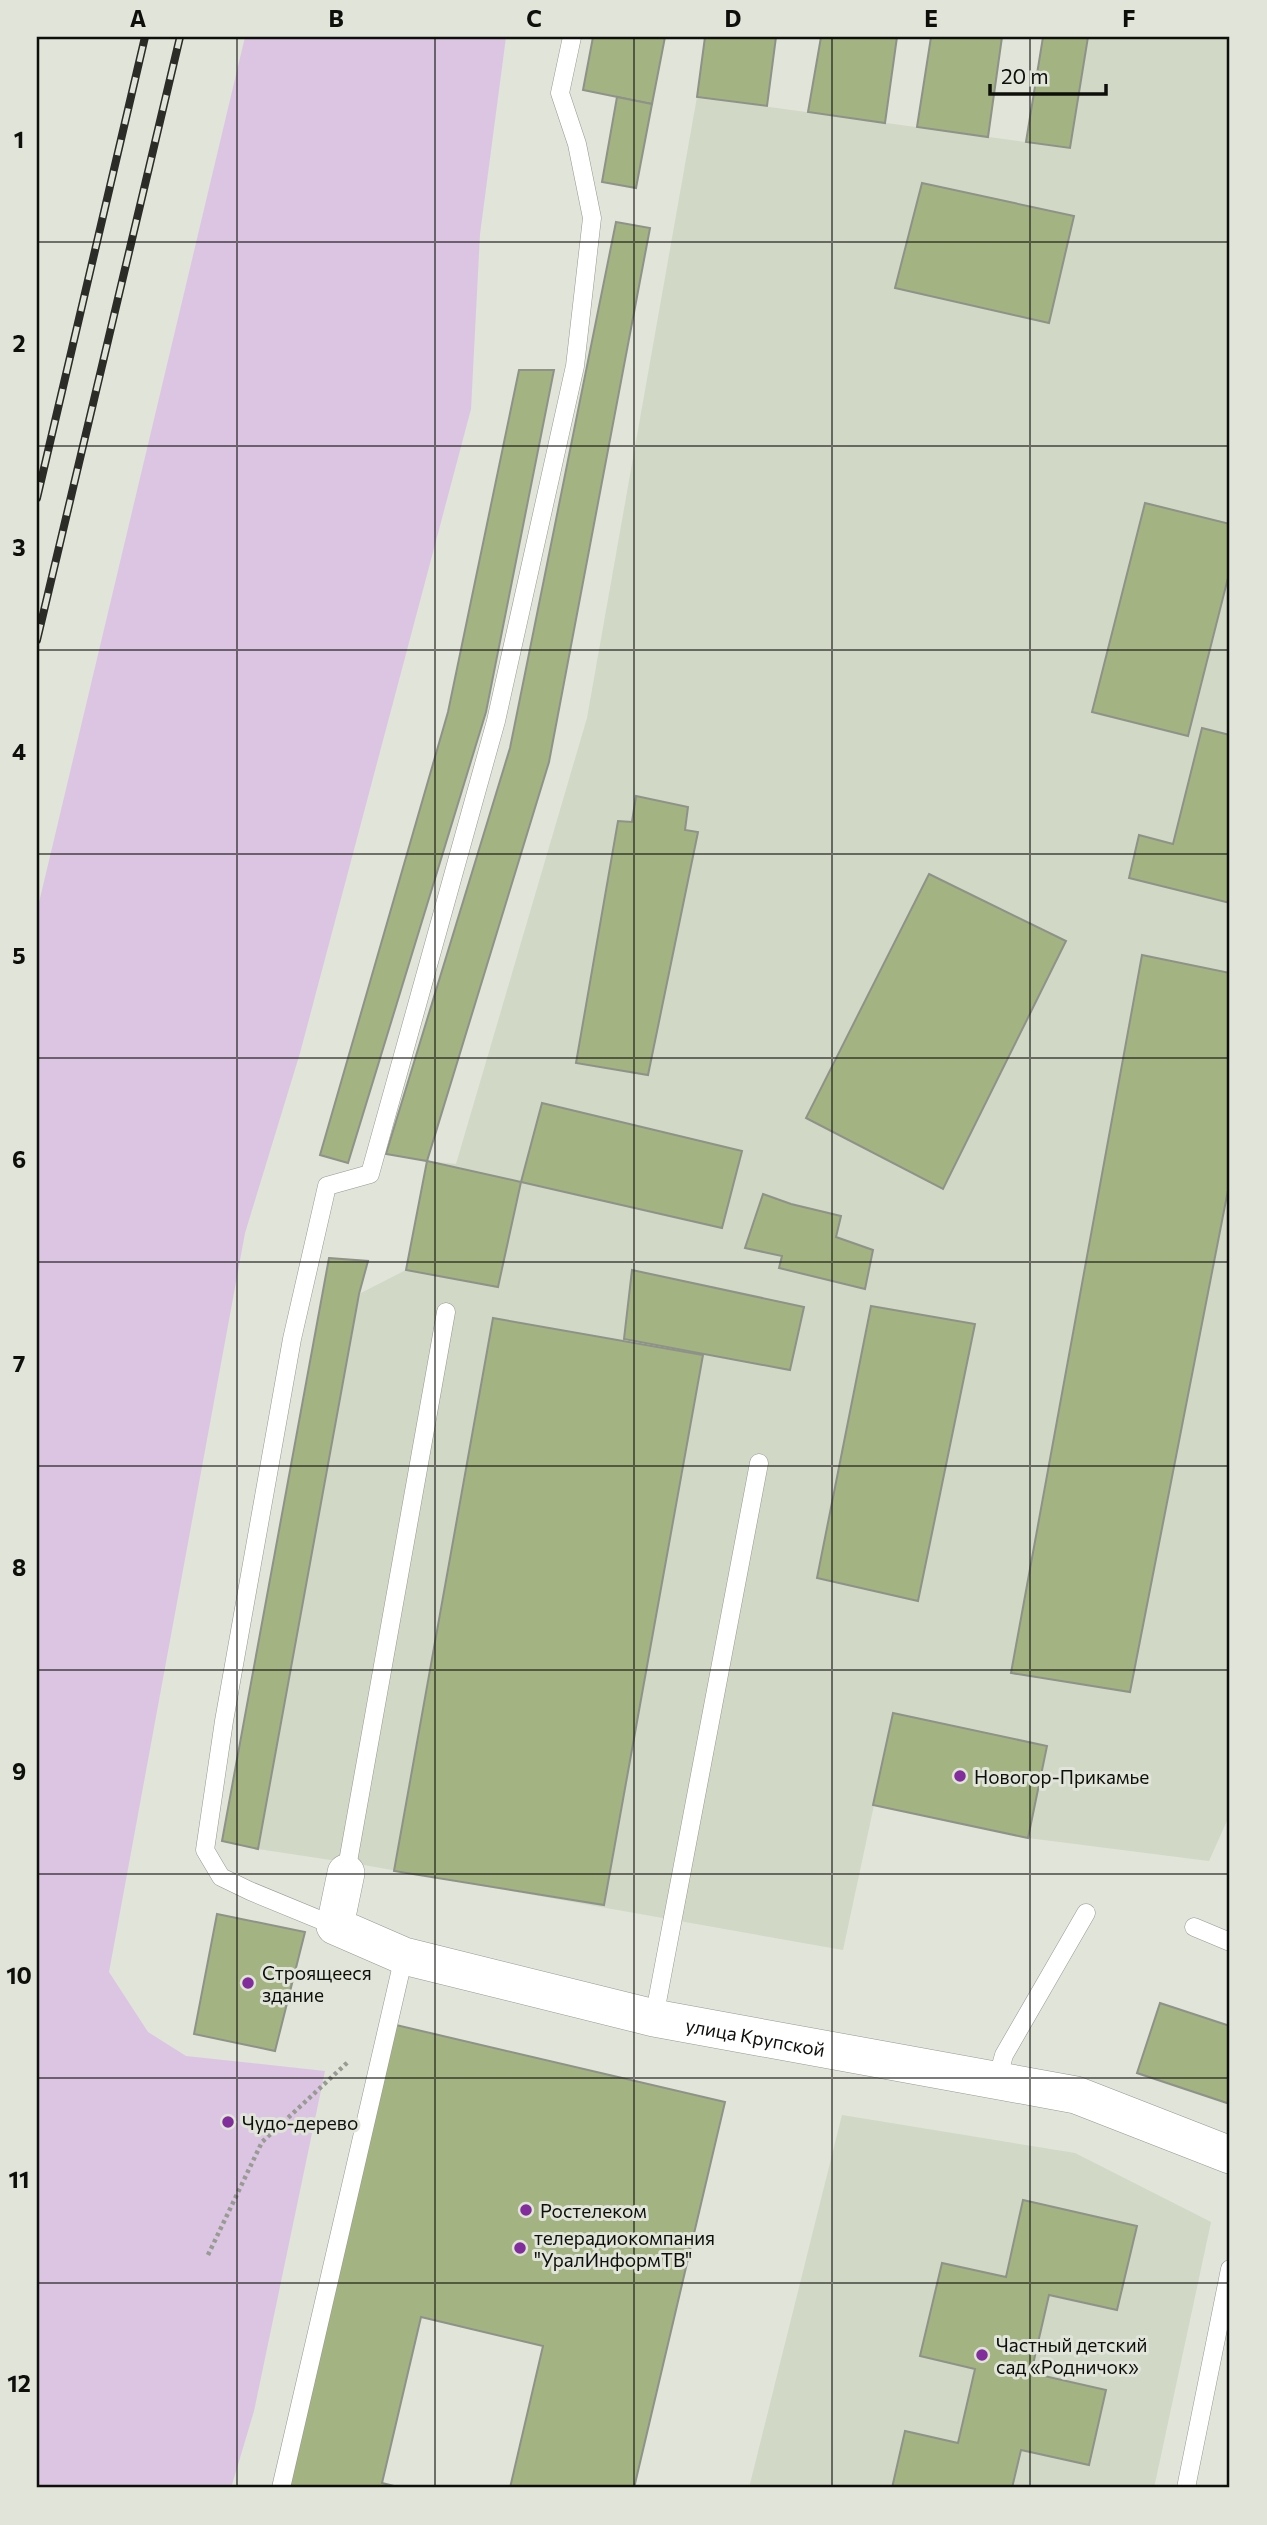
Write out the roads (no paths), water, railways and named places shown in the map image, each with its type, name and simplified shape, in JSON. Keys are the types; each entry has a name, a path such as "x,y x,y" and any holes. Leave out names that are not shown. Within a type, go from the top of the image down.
{"street":[{"path":"335,1926 346,1873"},
{"name":"улица Крупской","path":"335,1926 404,1955 654,2018 1076,2095 1230,2155"}],"lane":[{"path":"335,1926 221,1877 205,1850 224,1721 292,1339 327,1186 370,1174 496,721 575,366 592,218 577,144 560,93 572,37"},
{"path":"346,1873 446,1312"},
{"path":"654,2018 759,1463"},
{"path":"997,2080 1004,2055 1086,1913"},
{"path":"1194,1927 1230,1942"},
{"path":"281,2488 404,1955"},
{"path":"1186,2488 1230,2269"}],"railway":[{"path":"37,498 145,37"},
{"path":"37,640 180,37"}],"place":[{"name":"Новогор-Прикамье","path":"960,1776"},
{"name":"Строящееся здание","path":"248,1983"},
{"name":"Чудо-дерево","path":"228,2122"},
{"name":"Ростелеком","path":"526,2210"},
{"name":"телерадиокомпания \"УралИнформТВ\"","path":"520,2248"},
{"name":"Частный детский сад «Родничок»","path":"982,2355"}]}
